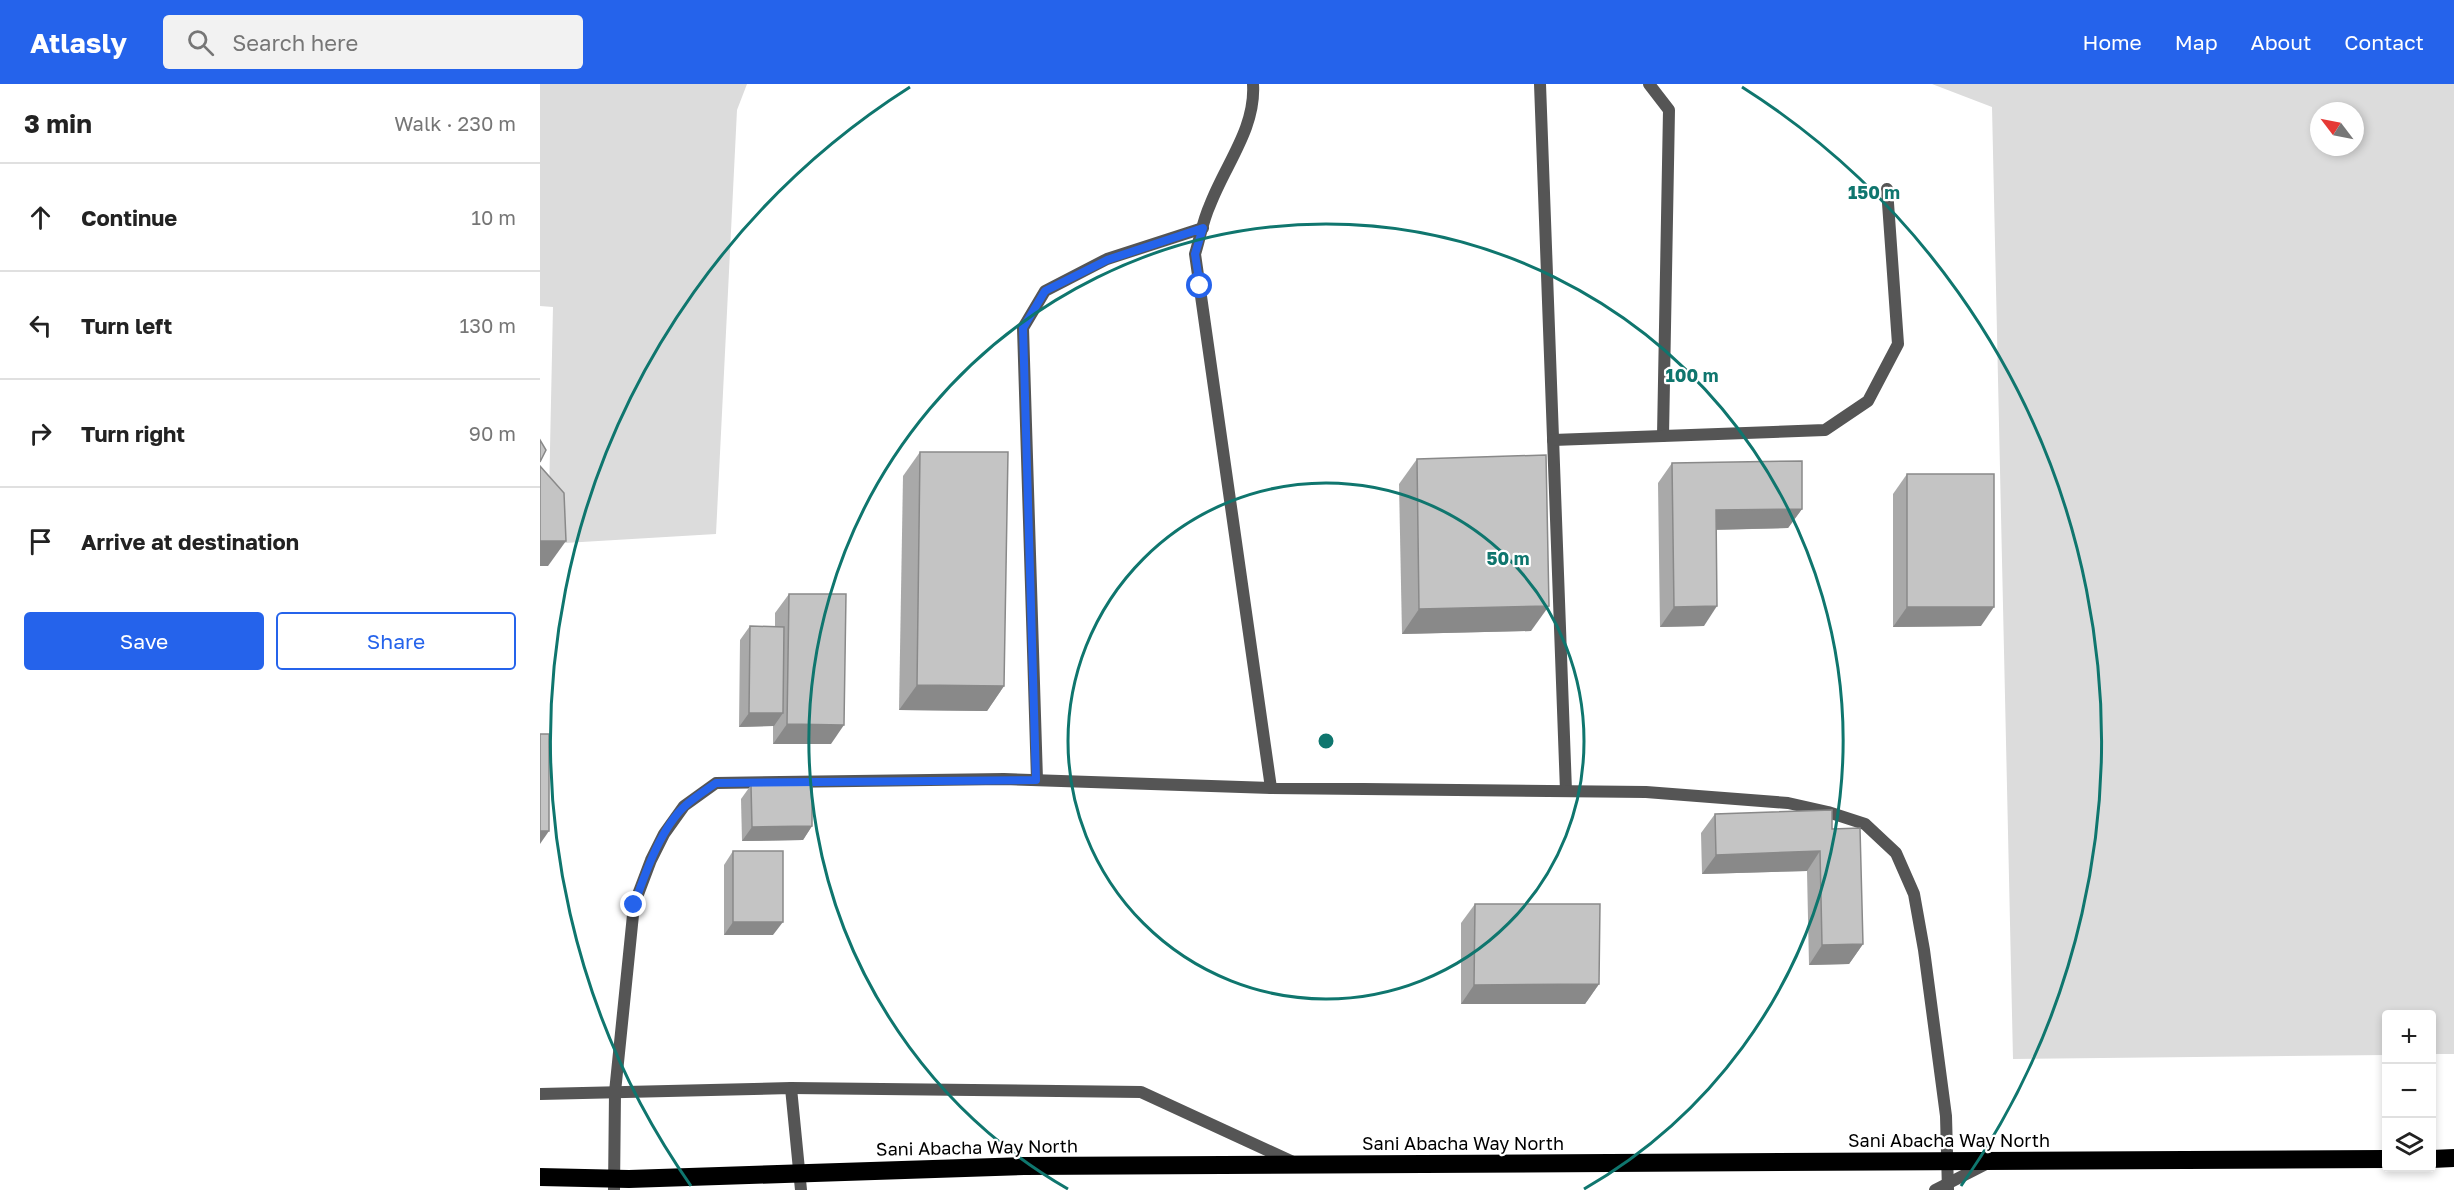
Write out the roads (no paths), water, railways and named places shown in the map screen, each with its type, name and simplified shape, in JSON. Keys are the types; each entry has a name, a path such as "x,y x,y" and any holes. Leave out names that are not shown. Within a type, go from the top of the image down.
{"highway":[{"path":"2436,1159 2454,1158"},
{"name":"Sani Abacha Way North","path":"540,1177 629,1179 1024,1166 2382,1159"}],"lane":[{"path":"1253,84 1254,102 1240,141 1209,205 1195,254 1271,788"},
{"path":"1540,84 1566,791"},
{"path":"1649,84 1669,110 1663,436"},
{"path":"1553,440 1826,430 1868,401 1898,344 1887,189"},
{"path":"1036,780 1023,328 1045,291 1107,260 1203,228"},
{"path":"614,1190 615,1092 634,905 651,860 684,806 716,783 1036,780 1271,788 1646,792 1788,803 1828,812 1865,824 1896,854 1914,894 1924,950 1946,1116 1948,1190"},
{"path":"791,1088 801,1190"},
{"path":"540,1094 791,1088 1141,1092 1300,1165"},
{"path":"1935,1190 1989,1162"}]}
